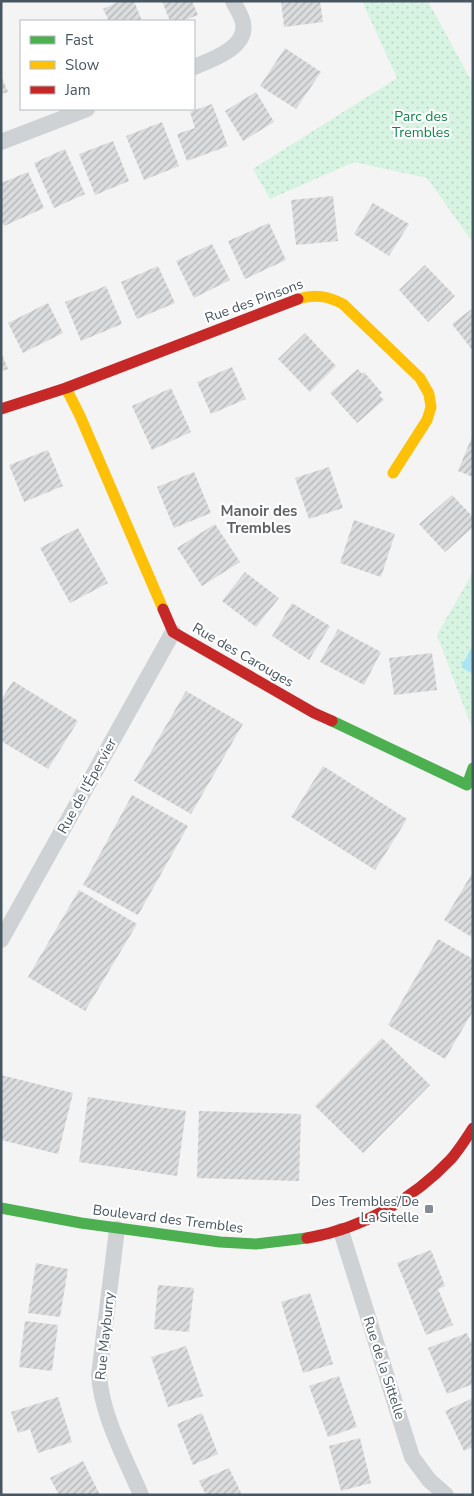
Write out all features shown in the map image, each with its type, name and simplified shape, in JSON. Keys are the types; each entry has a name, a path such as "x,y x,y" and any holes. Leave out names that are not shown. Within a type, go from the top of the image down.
{"street":[{"path":"195,67 220,57 240,39 243,24 232,1"},
{"path":"1,142 84,110"},
{"name":"Rue des Pinsons","path":"1,409 66,388 300,298 316,295 332,298 355,315 420,378 429,394 432,407 393,473"},
{"name":"Rue des Carouges","path":"66,388 80,416 173,632 314,713 467,785 473,768"},
{"name":"Rue de l'Épervier","path":"1,940 173,632"},
{"name":"Boulevard des Trembles","path":"1,1208 65,1221 206,1240 255,1244 296,1240 341,1231 370,1220 398,1205 425,1184 452,1158 473,1128"},
{"name":"Rue Mayburry","path":"117,1229 99,1375 100,1393 141,1495"},
{"name":"Rue de la Sittelle","path":"341,1231 412,1457 429,1480 446,1495"}],"green space":[{"name":"Parc des Trembles","path":"362,1 428,1 473,84 473,243 427,178 354,162 270,199 253,169 397,78"},
{"path":"473,572 473,731 437,635"}],"water":[{"path":"473,645 473,674 461,667"}],"building":[{"path":"120,1 134,1 142,20 108,20 103,9"},
{"path":"162,1 192,1 198,15 185,20 170,20"},
{"path":"281,1 320,1 323,22 284,27"},
{"path":"285,48 321,72 296,109 260,86"},
{"path":"1,76 8,92 1,94"},
{"path":"256,92 274,122 243,141 225,111"},
{"path":"212,104 228,146 187,161 177,134 195,128 190,112"},
{"path":"162,122 179,166 144,180 126,136"},
{"path":"113,141 129,181 95,195 79,154"},
{"path":"65,149 85,194 54,208 34,163"},
{"path":"28,172 44,208 4,226 1,220 1,183"},
{"path":"333,196 338,241 296,245 291,200"},
{"path":"373,203 409,224 389,256 354,234"},
{"path":"269,223 286,260 245,279 228,241"},
{"path":"212,244 230,280 194,298 176,261"},
{"path":"425,265 455,296 428,322 399,290"},
{"path":"158,266 175,303 137,319 121,282"},
{"path":"106,286 122,324 81,341 65,302"},
{"path":"48,303 63,333 23,353 8,323"},
{"path":"473,308 473,351 452,324"},
{"path":"305,333 336,366 310,392 278,359"},
{"path":"1,352 8,369 1,371"},
{"path":"232,367 246,399 211,414 197,382"},
{"path":"358,369 362,374 364,372 382,393 379,395 384,400 357,423 330,393"},
{"path":"171,388 191,432 152,450 132,406"},
{"path":"473,434 473,477 458,471"},
{"path":"48,450 63,486 24,502 9,465"},
{"path":"329,467 343,508 309,519 295,478"},
{"path":"194,472 211,513 174,528 157,487"},
{"path":"452,495 473,517 473,527 445,552 419,524"},
{"path":"354,520 395,534 381,577 340,563"},
{"path":"215,524 240,562 202,586 177,548"},
{"path":"78,528 108,583 70,603 40,548"},
{"path":"245,572 279,598 256,627 222,601"},
{"path":"292,603 330,626 309,660 272,636"},
{"path":"338,629 381,652 364,685 320,662"},
{"path":"432,653 437,690 394,695 389,658"},
{"path":"13,681 78,721 48,769 1,741 1,700"},
{"path":"186,691 243,724 191,814 134,781"},
{"path":"323,766 407,819 375,870 291,817"},
{"path":"132,795 188,826 138,915 83,885"},
{"path":"473,872 473,938 444,920"},
{"path":"79,890 137,924 85,1011 28,977"},
{"path":"438,939 473,959 473,1011 445,1059 388,1025"},
{"path":"382,1038 430,1085 363,1153 315,1106"},
{"path":"1,1075 73,1093 58,1154 1,1140"},
{"path":"88,1097 186,1111 177,1176 79,1162"},
{"path":"199,1111 301,1114 299,1181 197,1178"},
{"path":"431,1250 445,1286 438,1289 453,1325 426,1335 397,1263"},
{"path":"36,1263 68,1269 60,1317 28,1313"},
{"path":"158,1285 194,1288 189,1332 154,1329"},
{"path":"310,1293 333,1364 303,1373 281,1302"},
{"path":"25,1321 58,1325 52,1371 19,1367"},
{"path":"467,1333 473,1347 473,1384 447,1394 428,1348"},
{"path":"186,1346 203,1396 168,1407 151,1357"},
{"path":"339,1376 357,1427 328,1437 309,1386"},
{"path":"58,1397 72,1442 38,1453 30,1429 18,1433 11,1412"},
{"path":"473,1398 473,1447 464,1451 445,1411"},
{"path":"202,1413 218,1454 193,1465 177,1424"},
{"path":"360,1438 371,1483 341,1491 329,1446"},
{"path":"83,1461 100,1495 59,1495 50,1478"},
{"path":"229,1468 242,1495 206,1495 199,1481"}],"traffic: fast":[{"path":"332,721 467,785 473,768"},
{"path":"1,1208 81,1223 220,1242 256,1244 307,1238"}],"traffic: slow":[{"path":"298,299 321,297 343,304 420,378 429,394 431,407 427,420 393,473"},
{"path":"66,388 80,416 163,609"}],"traffic: jam":[{"path":"1,409 66,388 298,299"},
{"path":"163,609 173,632 314,713 332,721"},
{"path":"307,1238 327,1234 367,1220 403,1199 436,1174 451,1159 473,1128"}],"place":[{"name":"Des Trembles/De La Sitelle","path":"429,1209"}],"district":[{"name":"Manoir des Trembles","path":"259,520"}]}
